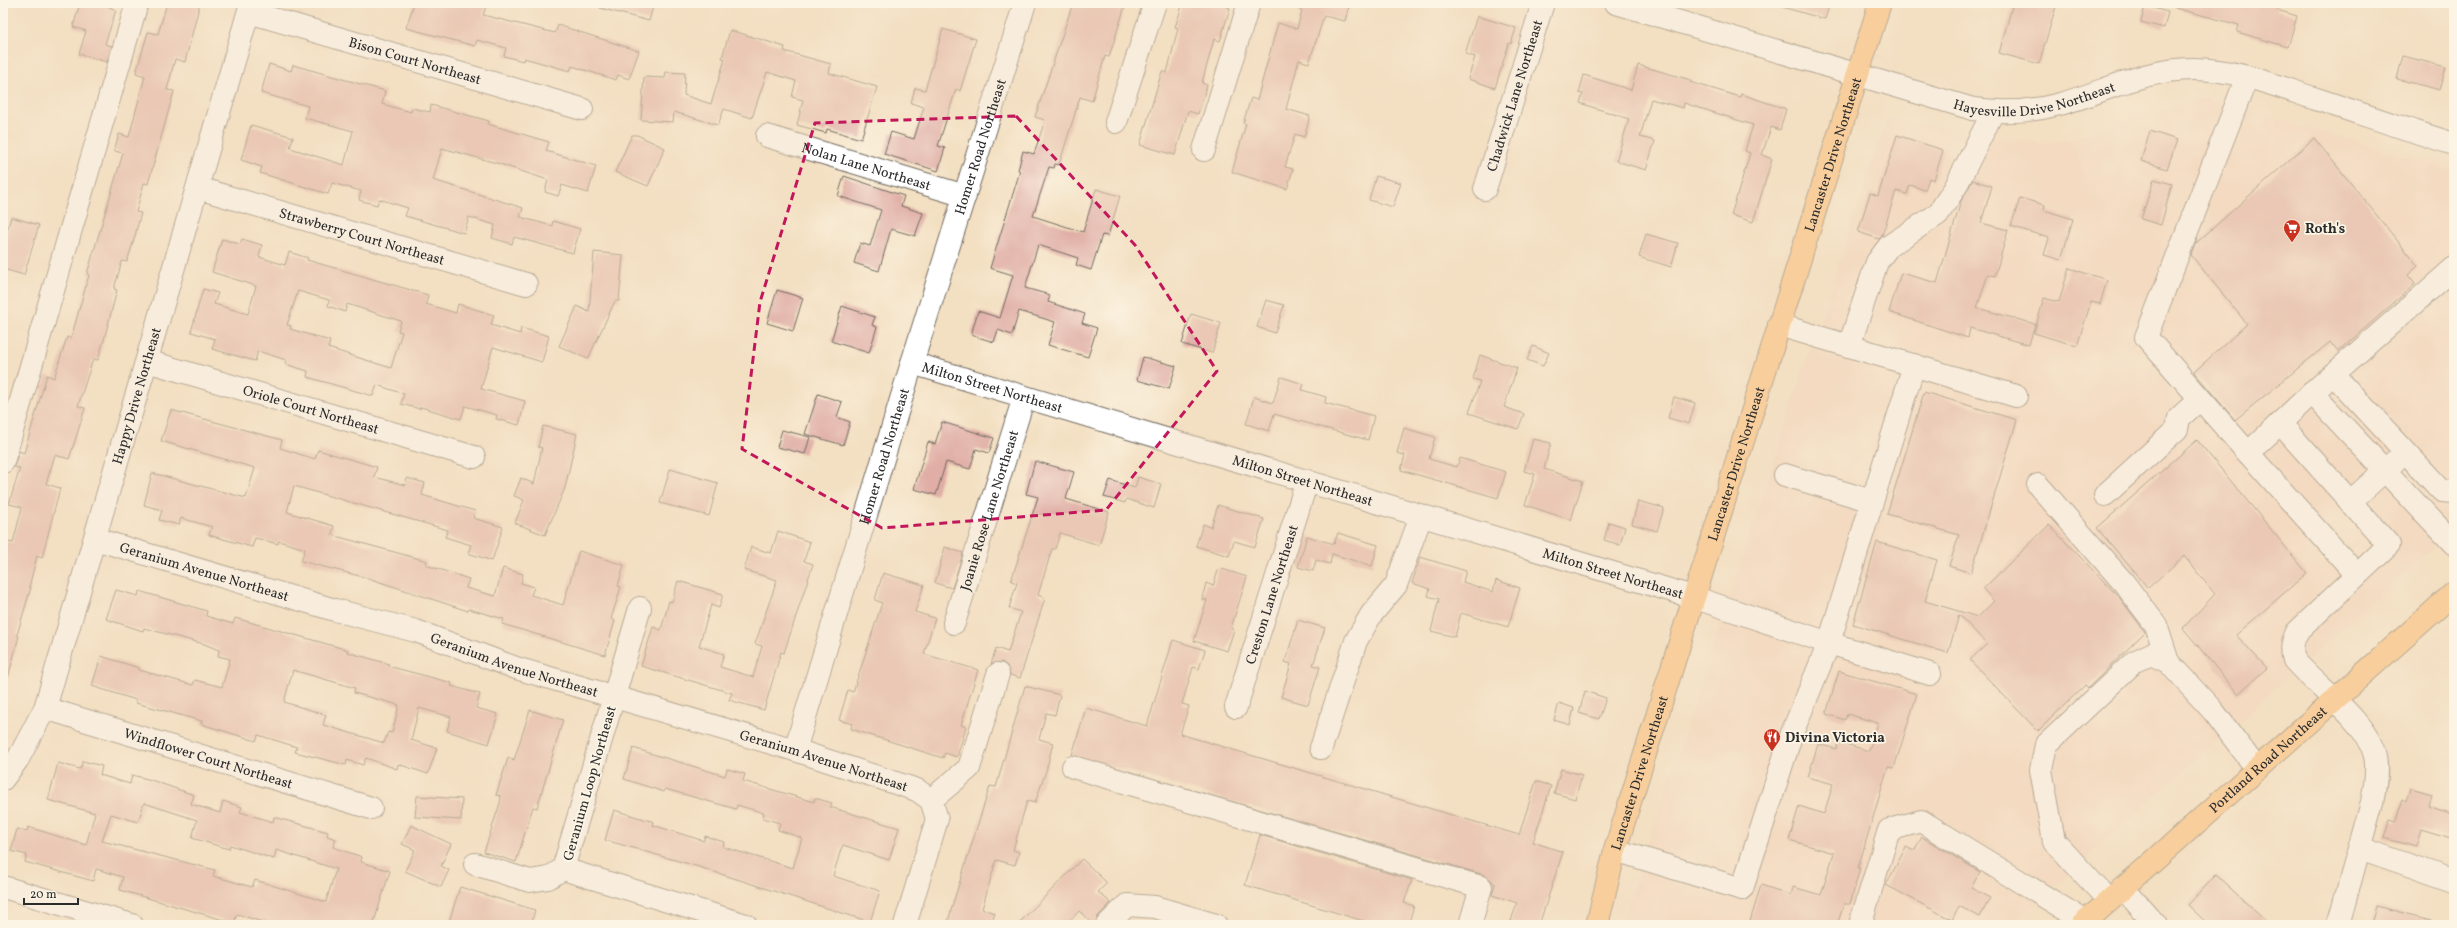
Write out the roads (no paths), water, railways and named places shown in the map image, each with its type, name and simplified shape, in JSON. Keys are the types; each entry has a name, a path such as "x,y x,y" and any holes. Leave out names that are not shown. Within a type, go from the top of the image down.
{"main road":[{"name":"Lancaster Drive Northeast","path":"1597,925 1616,850 1693,597 1880,3"},
{"name":"Portland Road Northeast","path":"2084,923 2454,593"}],"street":[{"path":"3,462 137,3"},
{"name":"Homer Road Northeast","path":"795,750 912,363 1025,3"},
{"path":"1116,122 1155,3"},
{"path":"1204,150 1249,3"},
{"name":"Chadwick Lane Northeast","path":"1485,189 1543,3"},
{"name":"Hayesville Drive Northeast","path":"1616,3 1952,104 1993,112 2033,110 2060,104 2120,82 2168,70 2216,70 2247,77 2454,144"},
{"name":"Bison Court Northeast","path":"250,8 582,109"},
{"name":"Happy Drive Northeast","path":"3,779 18,759 45,708 250,8"},
{"path":"2247,77 2146,337 2248,454 2357,575"},
{"path":"1849,346 1877,262 1889,246 1938,214 1956,188 1993,112"},
{"name":"Nolan Lane Northeast","path":"767,136 965,196"},
{"name":"Strawberry Court Northeast","path":"198,188 526,284"},
{"path":"2248,454 2333,374 2454,268"},
{"path":"1779,325 2016,396"},
{"name":"Oriole Court Northeast","path":"147,361 474,458"},
{"name":"Milton Street Northeast","path":"912,363 1693,597 1829,643 1930,674"},
{"path":"1616,850 1742,889 1792,733 1829,643 1914,365"},
{"path":"2333,374 2442,491 2454,492"},
{"path":"2312,393 2454,544"},
{"name":"Joanie Rose Lane Northeast","path":"954,623 1024,397"},
{"path":"2105,496 2177,429 2180,418 2200,399"},
{"path":"2280,423 2389,545 2297,632 2293,641 2292,651 2294,660 2361,727 2370,741 2375,757 2373,795 2360,848 2338,925"},
{"path":"2350,502 2405,452"},
{"path":"1785,475 1872,501"},
{"name":"Creston Lane Northeast","path":"1236,707 1307,481"},
{"path":"2038,485 2124,583 2156,625 2168,662"},
{"path":"1321,748 1356,642 1371,615 1396,585 1421,516"},
{"name":"Geranium Avenue Northeast","path":"95,538 335,610 416,631 510,666 795,750 917,790 931,800"},
{"name":"Geranium Loop Northeast","path":"640,608 563,869 746,925"},
{"path":"2156,925 2116,894 2054,841 2041,770 2046,745 2134,662 2151,654 2168,662 2214,712 2257,769"},
{"path":"905,925 937,819 931,800 969,768 998,674"},
{"name":"Windflower Court Northeast","path":"45,708 371,808"},
{"path":"1073,767 1481,887 1470,925"},
{"path":"1860,925 1889,830 1921,821 2084,923"},
{"path":"2360,848 2454,880"},
{"path":"475,864 530,881 548,878 563,869"},
{"path":"3,888 132,925"},
{"path":"1107,925 1126,905 1155,908 1216,925"}],"place":[{"name":"Roth's","path":"2292,243"},
{"name":"Divina Victoria","path":"1772,752"}]}
